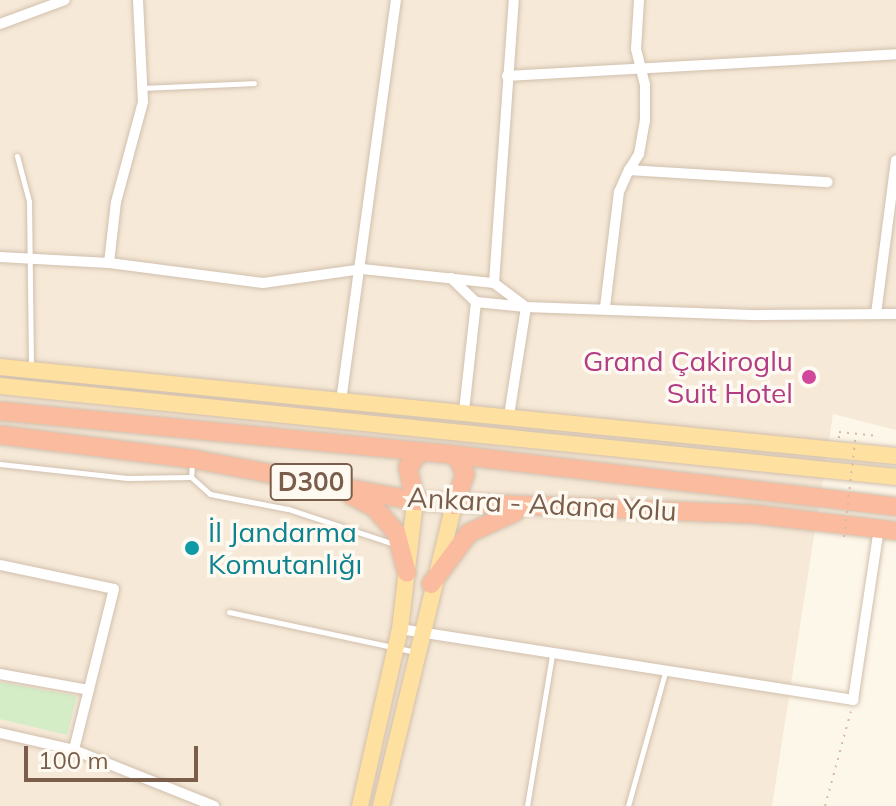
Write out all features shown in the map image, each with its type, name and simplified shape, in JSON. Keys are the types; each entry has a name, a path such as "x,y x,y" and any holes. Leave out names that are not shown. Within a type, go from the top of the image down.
{"highway":[{"name":"Ankara - Adana Yolu","path":"0,411 456,455 896,507"},
{"name":"Ankara - Adana Yolu","path":"0,435 192,468 415,501 454,505 752,514 887,530"},
{"path":"415,501 408,467 420,452"},
{"path":"454,505 465,474 456,455"},
{"path":"338,488 374,507 401,546 407,573"},
{"path":"431,584 469,533 492,519 538,507"}],"main road":[{"path":"0,367 896,456"},
{"path":"0,386 896,477"},
{"path":"462,432 464,411"},
{"path":"507,437 509,416"},
{"path":"360,806 400,629 415,501"},
{"path":"381,806 431,584 454,505"}],"street":[{"path":"0,24 65,0"},
{"path":"109,263 116,202 144,88 138,0"},
{"path":"341,401 362,269 396,0"},
{"path":"494,283 514,0"},
{"path":"605,307 619,192 639,154 645,121 643,70 636,49 639,0"},
{"path":"507,76 643,70 771,58 896,54"},
{"path":"876,314 896,160"},
{"path":"629,170 828,182"},
{"path":"0,257 109,263 263,283 362,269 494,283 526,307"},
{"path":"451,278 476,302 526,307 896,314"},
{"path":"464,411 476,302"},
{"path":"509,416 526,307"},
{"path":"400,629 665,673 853,700 887,530"},
{"path":"0,565 114,589 74,750"},
{"path":"0,674 89,690"},
{"path":"0,733 74,750 214,806"}],"lane":[{"path":"144,88 254,83"},
{"path":"17,156 28,188 32,260 31,371"},
{"path":"0,464 127,478 192,468 210,494 300,513 401,546"},
{"path":"229,612 417,652"},
{"path":"527,806 552,655"},
{"path":"628,806 665,673"}],"path":[{"path":"839,432 876,436"},
{"path":"844,537 856,434"},
{"path":"825,806 853,700"}],"shaded area":[{"path":"0,0 896,0 896,430 833,414 772,806 0,806"}],"green space":[{"path":"0,682 77,696 67,735 0,719"}],"place":[{"name":"Grand Çakiroglu Suit Hotel","path":"809,377"},
{"name":"İl Jandarma Komutanlığı","path":"192,548"}]}
